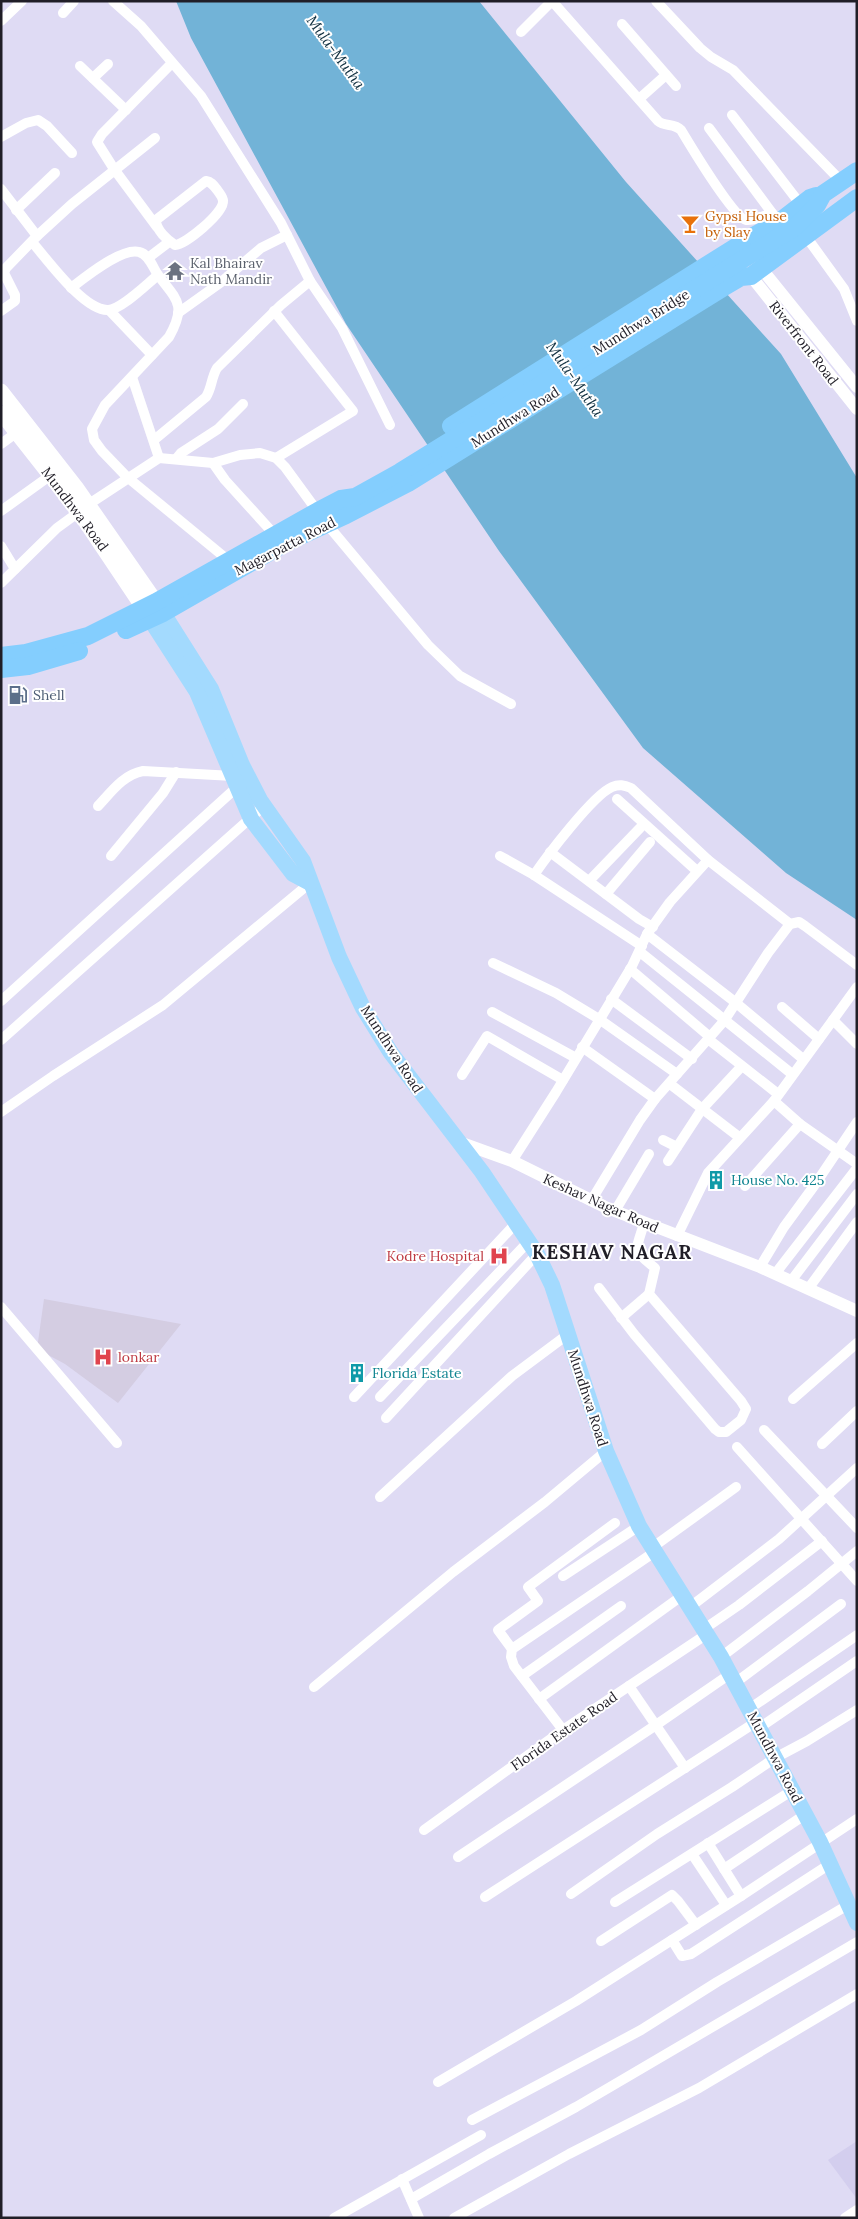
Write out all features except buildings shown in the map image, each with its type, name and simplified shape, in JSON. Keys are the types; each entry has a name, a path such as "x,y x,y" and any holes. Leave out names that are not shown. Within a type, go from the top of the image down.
{"highway":[{"path":"754,259 776,218 801,206 810,198 823,194 857,171"},
{"path":"754,259 795,227 817,205 823,194"},
{"path":"754,259 805,235 855,203"},
{"name":"Mundhwa Road","path":"322,517 344,507 355,496 404,476 727,291 746,284 754,259"},
{"name":"Mundhwa Bridge","path":"404,476 754,259"},
{"name":"Magarpatta Road","path":"1,656 26,653 88,636 154,610 228,560 274,534 322,517"},
{"name":"Magarpatta Road","path":"1,669 28,666 87,648 154,610 287,542 322,517"}],"main road":[{"name":"Mundhwa Road","path":"1,391 211,689 242,765 264,806 303,861 339,957 363,1008 391,1053 456,1141 482,1172 533,1248 552,1285 606,1451 639,1526 721,1656 806,1814 857,1923"},
{"name":"Mundhwa Road","path":"1,413 50,475 84,508"},
{"name":"Mundhwa Road","path":"154,610 197,692 251,818 293,874 310,883"}],"street":[{"path":"1,21 22,1"},
{"path":"63,13 74,1"},
{"path":"114,1 141,26 201,96 287,235 310,281 342,328 390,425"},
{"path":"521,32 552,1 662,124 676,126 681,130 730,205 741,218 750,220 776,218"},
{"path":"656,1 700,48 733,70 842,182"},
{"path":"622,24 676,86"},
{"path":"157,227 155,223 159,217 206,181 210,182 224,200 222,208 215,216 183,244 175,245 169,242 157,227 114,169 98,142 102,134 172,63"},
{"path":"93,78 108,64"},
{"path":"80,66 126,110"},
{"path":"639,99 666,74"},
{"path":"732,116 801,206"},
{"path":"1,137 26,123 38,120 47,126 72,153"},
{"path":"709,128 776,218"},
{"path":"1,311 14,301 15,295 4,273 6,268 34,239 114,169 155,138"},
{"path":"16,210 55,173"},
{"path":"1,188 34,239 71,288 99,308 109,310 119,306 158,275"},
{"path":"178,313 220,283 261,248 287,235"},
{"path":"805,235 844,289 857,321"},
{"path":"148,258 169,242"},
{"path":"71,288 109,260 133,252 139,252 148,258 158,275 173,292 178,301 175,326 169,337 105,406 92,429 94,440 127,477 228,560"},
{"name":"Riverfront Road","path":"754,259 857,387"},
{"name":"Riverfront Road","path":"754,259 857,409"},
{"path":"154,440 206,397 210,391 212,376 217,368 274,311 310,281"},
{"path":"109,310 152,355"},
{"path":"274,311 353,411 276,458"},
{"path":"132,377 159,458"},
{"path":"176,459 181,453 218,429 243,404"},
{"path":"1,444 16,433"},
{"path":"1,583 57,528 127,477 159,458 213,463 240,455 260,453 276,458 285,467 322,517 428,645 460,676 511,704"},
{"path":"213,463 274,534"},
{"path":"1,511 50,475"},
{"path":"1,546 15,569"},
{"path":"98,806 120,782 133,773 143,771 176,772 235,782"},
{"path":"111,856 163,793 176,772"},
{"path":"1,1001 235,782"},
{"path":"534,875 550,852 602,793 619,785 631,788 708,860 790,924"},
{"path":"617,799 697,871"},
{"path":"1,1040 264,806"},
{"path":"589,881 640,828"},
{"path":"606,894 650,842"},
{"path":"550,852 606,894 803,1059"},
{"path":"500,856 534,875 641,949 724,1021 792,1074"},
{"path":"512,1161 630,969 650,931 670,902 708,860"},
{"path":"1,1112 163,1005 310,883"},
{"path":"590,1201 655,1099 724,1021 735,1002 790,924 799,922 857,965"},
{"path":"493,963 556,994 599,1019 677,1074"},
{"path":"630,969 776,1098 800,1124 857,1164"},
{"path":"677,1236 708,1173 776,1098 857,987"},
{"path":"611,999 692,1059"},
{"path":"782,1007 819,1039"},
{"path":"492,1012 576,1058"},
{"path":"833,1020 857,1044"},
{"path":"462,1075 487,1036 563,1080"},
{"path":"582,1047 655,1099"},
{"path":"668,1161 702,1110 741,1067"},
{"path":"670,1084 739,1137"},
{"path":"760,1267 784,1227 857,1122"},
{"path":"745,1186 800,1124"},
{"path":"663,1140 677,1147"},
{"name":"Keshav Nagar Road","path":"456,1141 512,1161 590,1201 760,1267 857,1311"},
{"path":"615,1211 649,1154"},
{"path":"775,1274 857,1168"},
{"path":"791,1281 857,1194"},
{"path":"354,1396 517,1222"},
{"path":"808,1289 857,1222"},
{"path":"621,1318 649,1294 655,1268 639,1257 637,1249 644,1223"},
{"path":"380,1397 533,1248"},
{"path":"386,1418 533,1248"},
{"path":"599,1288 621,1318 715,1429 719,1432 726,1432 741,1420 746,1409 649,1294"},
{"path":"1,1307 117,1443"},
{"path":"380,1497 512,1376 567,1335"},
{"path":"793,1399 857,1343"},
{"path":"822,1444 857,1411"},
{"path":"764,1430 857,1528"},
{"path":"737,1447 857,1582"},
{"path":"314,1687 453,1572 545,1502 606,1451"},
{"path":"539,1699 686,1601 802,1518 857,1468"},
{"path":"512,1649 654,1549 736,1487"},
{"path":"563,1730 522,1676 511,1657 512,1649 498,1630 538,1601 528,1587 615,1523"},
{"path":"563,1576 639,1526"},
{"name":"Florida Estate Road","path":"424,1830 705,1631 822,1541"},
{"path":"721,1656 857,1551"},
{"path":"458,1857 656,1725 732,1678 841,1604"},
{"path":"522,1676 621,1606"},
{"path":"755,1720 857,1635"},
{"path":"485,1898 685,1768 755,1720 857,1661"},
{"path":"629,1686 685,1768"},
{"path":"571,1894 657,1834 732,1788 775,1758 857,1710"},
{"path":"615,1902 793,1790"},
{"path":"724,1869 806,1814"},
{"path":"438,2082 576,2001 741,1896 857,1819"},
{"path":"708,1843 741,1896"},
{"path":"692,1854 726,1905"},
{"path":"672,1940 682,1956 691,1954 830,1864"},
{"path":"601,1940 672,1895 696,1925"},
{"path":"472,2120 641,2030 716,1982 848,1905"},
{"path":"411,2199 489,2154 576,2108 857,1942"},
{"path":"454,2218 569,2154 699,2088 857,1994"},
{"path":"334,2218 481,2135"},
{"path":"402,2179 419,2218"},
{"path":"845,2218 857,2210"}],"shaded area":[{"name":"lonkar","path":"44,1299 181,1324 118,1403 65,1364 37,1349"},
{"path":"857,2141 857,2199 828,2160"}],"water":[{"name":"Mula-Mutha","path":"176,1 479,1 626,182 781,354 857,478 857,920 786,873 643,748 499,551 346,324 191,38"}],"place":[{"name":"Gypsi House by Slay","path":"690,224"},
{"name":"Kal Bhairav Nath Mandir","path":"175,271"},
{"name":"Shell","path":"18,695"},
{"name":"House No. 425","path":"716,1180"},
{"name":"Kodre Hospital","path":"499,1256"},
{"name":"lonkar","path":"103,1357"},
{"name":"Florida Estate","path":"357,1373"}],"district":[{"name":"KESHAV NAGAR","path":"612,1252"}]}
